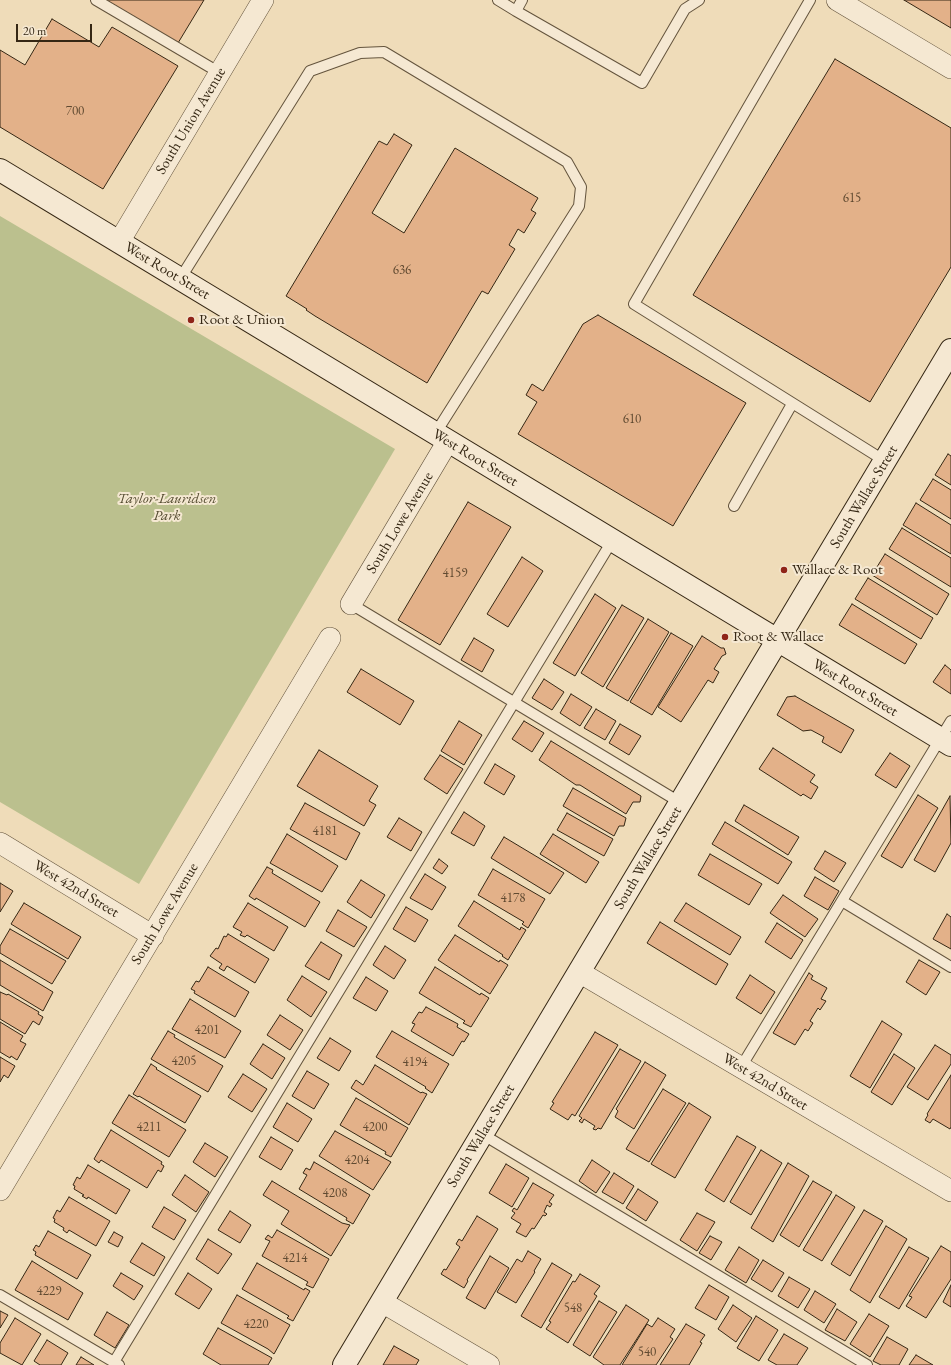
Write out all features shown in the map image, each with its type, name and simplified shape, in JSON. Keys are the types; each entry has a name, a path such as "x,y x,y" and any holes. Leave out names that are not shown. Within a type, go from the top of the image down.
{"street":[{"name":"South Union Avenue","path":"118,242 263,0"},
{"path":"837,0 951,68"},
{"name":"West Root Street","path":"0,170 778,641 947,735"},
{"name":"South Wallace Street","path":"344,1365 951,350"},
{"name":"South Lowe Avenue","path":"351,604 442,438"},
{"name":"South Lowe Avenue","path":"0,1190 330,638"},
{"name":"West 42nd Street","path":"0,843 153,936"},
{"name":"West 42nd Street","path":"580,972 951,1191"},
{"path":"382,1302 489,1365"}],"lane":[{"path":"96,0 220,73"},
{"path":"498,0 642,83 685,9 699,0"},
{"path":"516,11 522,0"},
{"path":"810,0 634,304 885,461"},
{"path":"180,279 310,70 360,53 384,52 567,162 581,187 579,206 442,438"},
{"path":"734,506 792,404"},
{"path":"0,1295 116,1364 513,701 612,541"},
{"path":"351,604 681,803"},
{"path":"741,1067 842,901 947,735"},
{"path":"842,901 951,966"},
{"path":"482,1134 866,1365"}],"green space":[{"name":"Taylor-Lauridsen Park","path":"0,216 395,449 139,884 0,802"}],"building":[{"path":"106,0 204,0 178,43"},
{"path":"904,0 951,0 951,28"},
{"path":"52,19 99,47 112,27 178,66 103,189 0,127 0,50 25,65"},
{"path":"835,59 951,128 951,267 870,402 693,295"},
{"path":"394,134 412,145 372,213 404,233 455,148 538,198 531,210 536,213 524,233 518,229 509,245 515,249 488,294 482,291 427,383 315,316 306,310 307,309 286,296 379,141 387,145"},
{"path":"598,315 746,403 673,526 518,434 537,402 526,395 532,384 543,391 583,324"},
{"path":"948,454 951,456 951,485 935,475"},
{"path":"933,479 951,490 951,519 920,500"},
{"path":"468,502 511,527 440,645 398,620"},
{"path":"916,503 951,525 951,554 903,525"},
{"path":"902,528 951,558 951,587 889,549"},
{"path":"885,554 949,594 937,615 872,575"},
{"path":"522,557 543,571 508,627 487,614"},
{"path":"868,578 933,618 921,639 855,599"},
{"path":"595,594 616,608 575,676 553,663"},
{"path":"852,604 917,644 905,664 839,625"},
{"path":"622,605 644,618 603,687 581,673"},
{"path":"648,619 669,632 628,701 606,688"},
{"path":"671,633 693,646 652,715 630,702"},
{"path":"702,636 721,648 724,648 726,654 722,656 714,669 719,672 713,683 708,680 681,722 658,707"},
{"path":"474,638 494,650 482,672 461,660"},
{"path":"945,665 951,670 951,694 933,682"},
{"path":"361,669 414,701 400,725 347,692"},
{"path":"544,679 564,692 552,710 532,698"},
{"path":"571,694 592,707 580,726 560,713"},
{"path":"795,696 854,730 841,753 822,742 824,737 811,730 803,731 777,715 787,697"},
{"path":"596,709 616,721 605,740 584,728"},
{"path":"459,721 482,735 464,765 441,751"},
{"path":"524,721 544,733 532,752 512,739"},
{"path":"620,724 641,736 629,755 609,743"},
{"path":"551,741 641,796 640,802 633,802 626,814 580,785 576,785 539,760"},
{"path":"773,748 815,775 810,782 818,787 811,799 803,794 801,796 759,769"},
{"path":"319,750 378,786 369,801 376,805 364,826 297,786"},
{"path":"890,753 910,766 896,788 875,775"},
{"path":"440,755 463,769 447,794 424,779"},
{"path":"495,764 515,776 504,795 484,783"},
{"path":"573,788 626,818 624,826 619,826 614,836 563,806"},
{"path":"918,795 938,808 902,868 881,856"},
{"path":"950,796 951,843 935,872 914,860"},
{"path":"305,803 360,833 346,860 290,829"},
{"path":"744,805 799,837 788,855 735,821"},
{"path":"464,812 485,826 474,846 451,833"},
{"path":"567,813 613,839 604,856 557,830"},
{"path":"399,818 422,832 411,851 387,837"},
{"path":"725,822 792,862 778,884 712,844"},
{"path":"287,834 338,866 322,892 270,863"},
{"path":"553,834 599,862 586,883 540,854"},
{"path":"504,837 564,873 550,894 491,858"},
{"path":"825,851 846,863 834,882 814,869"},
{"path":"710,854 762,884 749,905 698,875"},
{"path":"439,859 448,866 442,874 433,868"},
{"path":"267,867 273,870 272,873 320,902 305,927 256,898 255,900 249,896"},
{"path":"493,869 545,899 528,928 522,924 524,922 478,895"},
{"path":"425,874 446,887 432,910 410,898"},
{"path":"815,877 839,891 828,910 804,896"},
{"path":"361,880 385,895 371,918 347,902"},
{"path":"0,883 13,891 0,912"},
{"path":"783,895 818,919 805,937 770,913"},
{"path":"474,901 520,930 521,927 526,930 508,960 502,956 503,955 458,926"},
{"path":"24,903 81,937 68,959 11,924"},
{"path":"248,903 288,927 274,951 247,935 245,937 240,935 242,932 233,927"},
{"path":"686,903 741,937 730,955 674,921"},
{"path":"406,907 428,920 415,942 393,929"},
{"path":"338,910 367,927 354,947 326,931"},
{"path":"947,914 951,917 951,949 933,939"},
{"path":"660,922 728,964 716,985 647,943"},
{"path":"777,923 803,940 791,959 765,942"},
{"path":"10,929 66,961 52,984 0,953 0,946"},
{"path":"228,934 269,959 255,983 227,966 224,971 219,968 222,964 210,956 216,948 218,949 224,936 226,937"},
{"path":"455,935 499,962 500,960 508,965 490,994 438,960"},
{"path":"321,942 342,955 329,980 305,966"},
{"path":"385,946 406,960 394,979 373,965"},
{"path":"0,960 53,992 43,1011 0,985"},
{"path":"919,960 940,972 926,995 906,982"},
{"path":"208,967 249,992 235,1017 194,993 195,991 191,989 196,981 199,982"},
{"path":"435,967 480,995 481,993 489,998 471,1027 463,1023 465,1021 419,993"},
{"path":"809,973 813,976 811,979 827,988 821,999 826,1001 820,1010 818,1008 810,1021 813,1023 808,1031 805,1029 795,1045 773,1033"},
{"path":"750,975 775,992 761,1014 736,998"},
{"path":"302,976 327,992 311,1017 287,1000"},
{"path":"366,977 388,991 376,1011 353,998"},
{"path":"0,992 7,995 8,994 39,1012 38,1014 43,1017 39,1025 33,1021 25,1034 0,1019"},
{"path":"190,999 241,1031 225,1058 172,1029"},
{"path":"426,1007 458,1024 457,1027 469,1034 464,1042 462,1041 453,1056 411,1031 415,1024 412,1023 419,1012 422,1013"},
{"path":"280,1015 303,1030 290,1050 267,1035"},
{"path":"882,1021 902,1034 870,1088 850,1076"},
{"path":"0,1022 23,1036 20,1041 26,1044 17,1060 0,1052"},
{"path":"168,1031 175,1035 174,1037 223,1066 208,1092 151,1059"},
{"path":"392,1031 449,1064 432,1093 425,1088 426,1087 376,1057"},
{"path":"595,1032 618,1045 575,1116 572,1114 568,1120 550,1109 554,1103 552,1102"},
{"path":"330,1038 351,1051 339,1071 317,1058"},
{"path":"263,1044 285,1058 272,1079 250,1064"},
{"path":"935,1045 951,1055 951,1064 928,1100 907,1087"},
{"path":"620,1049 641,1061 601,1129 598,1128 596,1130 593,1129 595,1126 584,1119 582,1123 579,1121 582,1118 579,1116"},
{"path":"894,1054 915,1068 892,1105 871,1092"},
{"path":"0,1057 15,1066 8,1078 4,1075 0,1082"},
{"path":"645,1062 666,1075 634,1129 615,1117 618,1111 616,1109"},
{"path":"151,1064 157,1068 156,1069 201,1096 185,1123 133,1094"},
{"path":"375,1065 421,1093 427,1094 409,1125 351,1088 356,1080 363,1085"},
{"path":"307,1071 329,1084 314,1109 292,1096"},
{"path":"243,1074 267,1089 252,1112 228,1097"},
{"path":"951,1075 950,1129 933,1119 930,1123 925,1120 928,1115 927,1114"},
{"path":"663,1089 686,1103 649,1162 626,1149"},
{"path":"129,1095 186,1130 169,1157 112,1123"},
{"path":"356,1098 408,1128 391,1157 385,1154 386,1152 340,1125"},
{"path":"287,1103 312,1119 298,1142 273,1127"},
{"path":"689,1103 711,1117 675,1178 651,1164"},
{"path":"111,1130 162,1162 161,1164 164,1166 161,1172 158,1170 147,1188 101,1160 99,1163 94,1159"},
{"path":"335,1131 391,1162 373,1190 319,1156"},
{"path":"737,1136 756,1147 724,1202 705,1190"},
{"path":"271,1137 293,1150 281,1170 259,1157"},
{"path":"205,1143 228,1157 215,1177 193,1162"},
{"path":"761,1150 782,1163 751,1215 730,1202"},
{"path":"592,1160 610,1172 596,1193 579,1181"},
{"path":"314,1162 370,1195 353,1224 346,1220 347,1218 299,1189 307,1175 303,1173 306,1168 310,1170"},
{"path":"788,1163 809,1176 773,1242 751,1228"},
{"path":"506,1164 529,1178 512,1207 489,1193"},
{"path":"88,1165 130,1190 116,1214 88,1197 87,1199 82,1196 84,1195 74,1189 75,1186 73,1185 77,1177 80,1179"},
{"path":"614,1173 634,1186 623,1204 602,1192"},
{"path":"185,1175 209,1192 196,1212 172,1195"},
{"path":"272,1181 342,1223 350,1225 331,1256 281,1224 289,1211 263,1195"},
{"path":"813,1181 832,1192 799,1247 780,1235"},
{"path":"533,1183 554,1195 549,1202 552,1204 550,1207 547,1205 544,1212 547,1214 545,1216 543,1215 534,1229 532,1228 526,1237 516,1232 521,1224 511,1218 515,1213 512,1211 514,1208 517,1210"},
{"path":"638,1189 658,1202 646,1221 626,1208"},
{"path":"836,1195 855,1207 822,1261 803,1250"},
{"path":"69,1197 110,1221 96,1246 69,1230 67,1233 63,1230 64,1228 54,1222 55,1219 53,1218 57,1210 60,1212"},
{"path":"164,1207 186,1220 174,1240 152,1227"},
{"path":"864,1210 883,1221 850,1276 831,1264"},
{"path":"230,1211 251,1225 240,1243 218,1230"},
{"path":"697,1213 715,1222 697,1251 680,1240"},
{"path":"477,1216 498,1229 467,1280 468,1281 464,1288 441,1274 444,1269 446,1270 460,1247 456,1244 459,1239 462,1241"},
{"path":"886,1226 907,1239 870,1303 850,1290"},
{"path":"277,1230 329,1259 313,1288 306,1285 308,1282 262,1256 270,1241 265,1239 268,1235 272,1238"},
{"path":"48,1231 91,1255 77,1279 35,1255 36,1252 33,1250 36,1245 39,1247"},
{"path":"114,1232 123,1237 118,1247 108,1242"},
{"path":"710,1236 722,1242 711,1260 699,1253"},
{"path":"208,1239 232,1254 218,1274 196,1259"},
{"path":"142,1243 165,1257 154,1276 130,1262"},
{"path":"941,1246 951,1252 951,1279 926,1318 906,1306 912,1297 909,1296"},
{"path":"739,1247 759,1260 746,1283 725,1270"},
{"path":"909,1247 929,1258 899,1309 879,1297"},
{"path":"528,1251 541,1259 534,1271 535,1272 516,1303 497,1292 517,1259 522,1262"},
{"path":"490,1256 509,1268 485,1309 466,1298"},
{"path":"763,1260 784,1273 772,1292 751,1279"},
{"path":"32,1261 83,1293 68,1320 15,1290"},
{"path":"257,1263 304,1290 305,1288 310,1291 293,1321 287,1318 289,1316 242,1289"},
{"path":"552,1263 572,1275 541,1328 521,1316"},
{"path":"121,1273 143,1286 134,1300 113,1286"},
{"path":"188,1273 212,1289 199,1309 175,1294"},
{"path":"580,1274 600,1286 594,1294 597,1296 568,1343 546,1329 551,1322 549,1321 573,1281 575,1282"},
{"path":"789,1277 810,1289 798,1308 778,1296"},
{"path":"709,1285 729,1297 716,1320 695,1308"},
{"path":"951,1285 951,1307 943,1302"},
{"path":"815,1291 836,1304 824,1323 804,1310"},
{"path":"237,1295 290,1325 274,1354 268,1349 221,1323"},
{"path":"599,1301 617,1312 590,1356 573,1345"},
{"path":"626,1305 649,1320 620,1365 604,1365 593,1357"},
{"path":"733,1305 752,1318 736,1342 718,1329"},
{"path":"837,1309 857,1322 845,1341 825,1330"},
{"path":"0,1311 8,1315 0,1328"},
{"path":"107,1312 129,1325 115,1348 94,1335"},
{"path":"869,1314 889,1326 870,1357 850,1344"},
{"path":"756,1316 778,1330 759,1361 737,1348"},
{"path":"15,1318 41,1334 22,1365 0,1353 0,1343"},
{"path":"658,1318 675,1329 670,1337 673,1339 656,1365 622,1365 647,1324 652,1327"},
{"path":"686,1324 705,1335 689,1365 660,1365"},
{"path":"218,1328 272,1358 268,1365 221,1365 203,1354"},
{"path":"784,1334 808,1348 797,1365 777,1365 768,1360"},
{"path":"887,1337 908,1349 899,1365 881,1365 873,1361"},
{"path":"47,1340 68,1353 61,1365 40,1365 34,1361"},
{"path":"394,1346 419,1360 416,1365 383,1365"},
{"path":"916,1355 933,1365 909,1365"},
{"path":"81,1357 94,1365 76,1365"}],"place":[{"name":"Root & Union","path":"191,320"},
{"name":"Wallace & Root","path":"784,570"},
{"name":"Root & Wallace","path":"725,637"}]}
